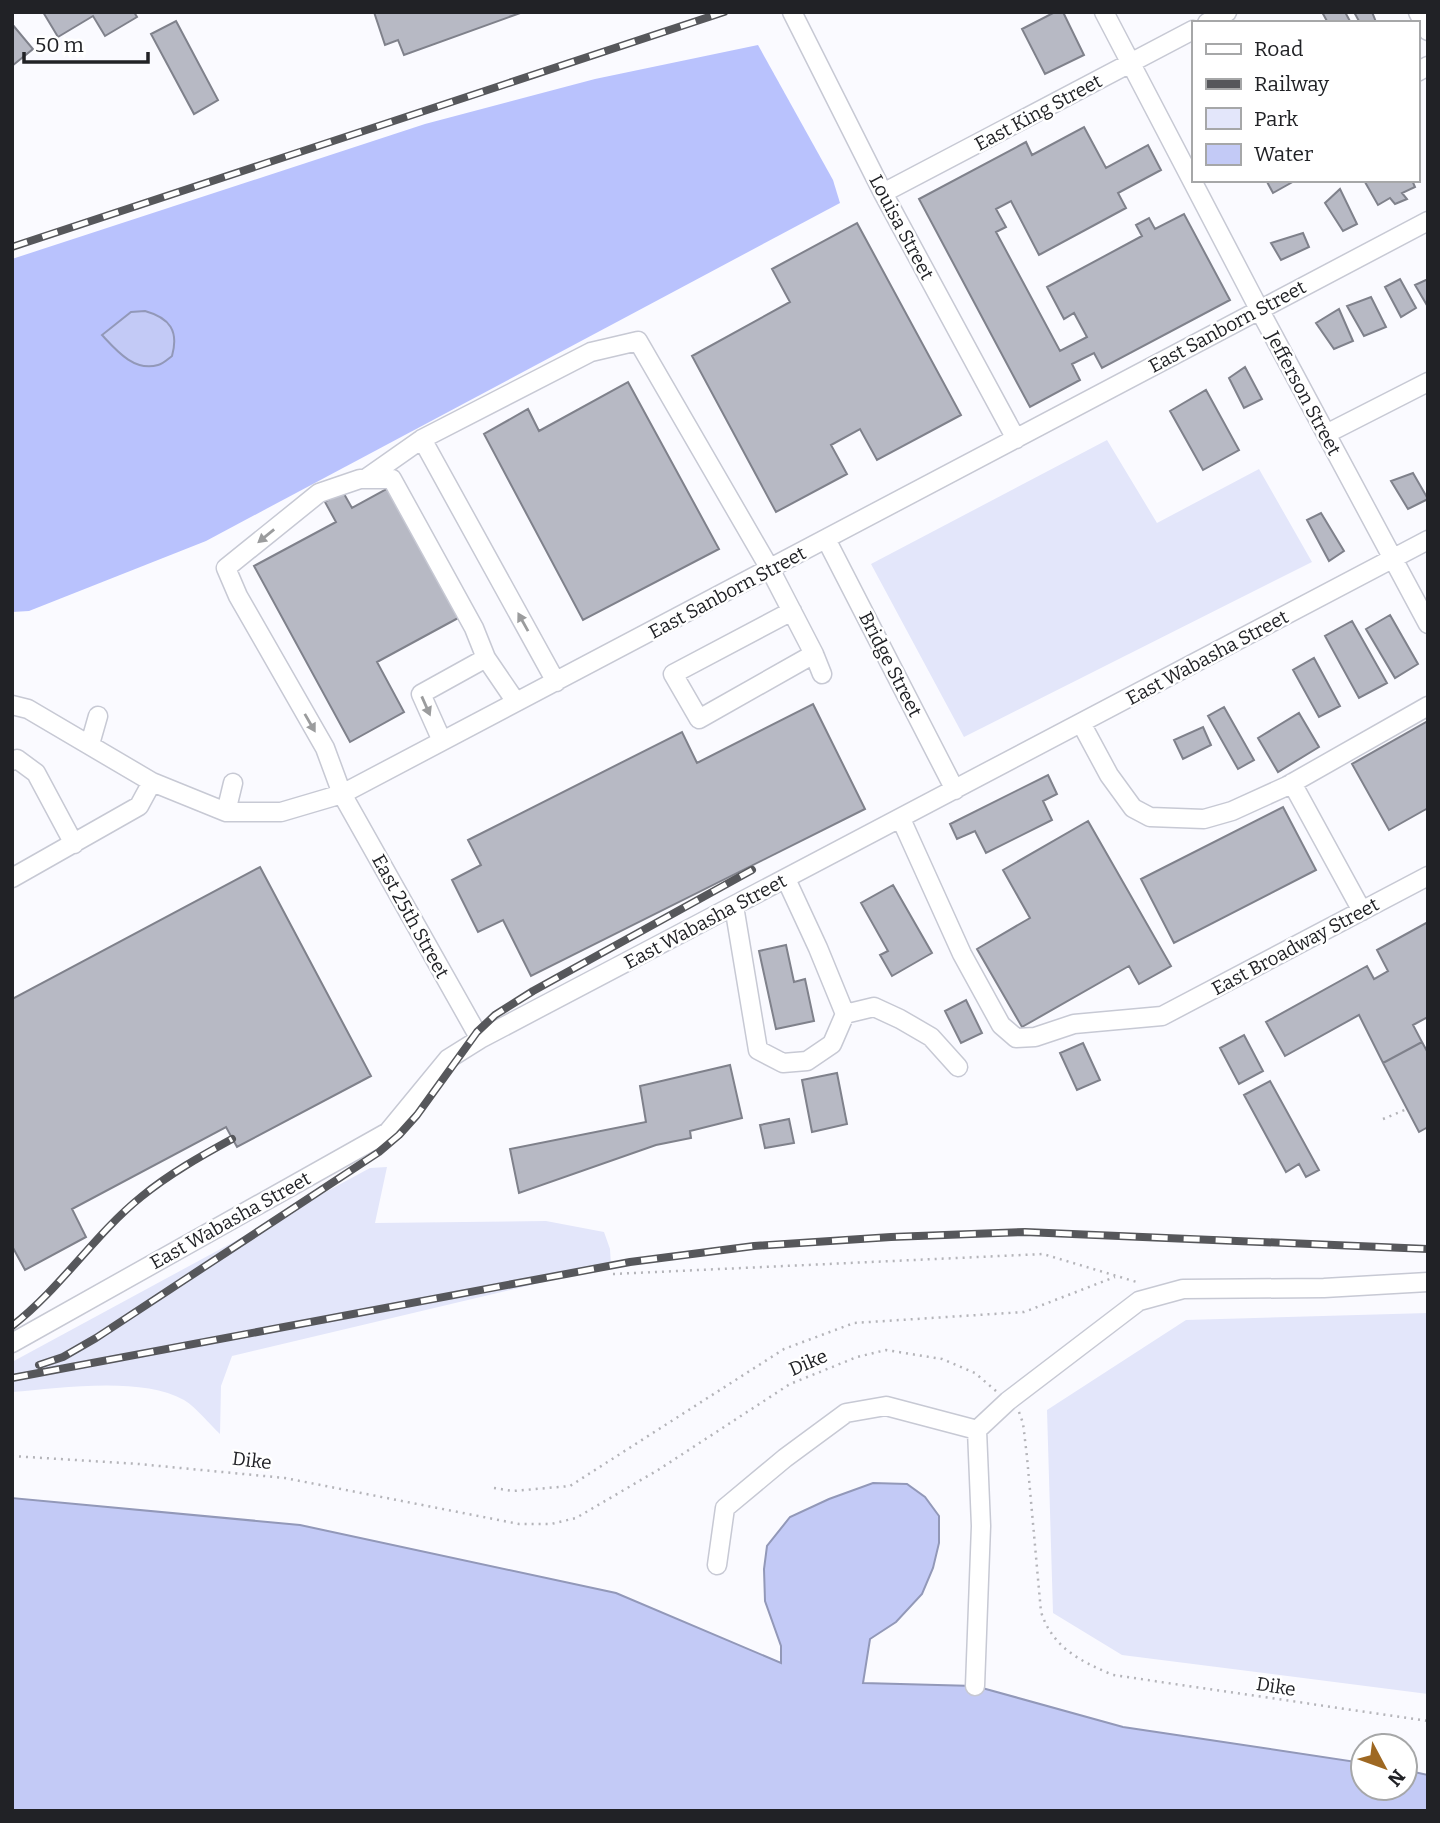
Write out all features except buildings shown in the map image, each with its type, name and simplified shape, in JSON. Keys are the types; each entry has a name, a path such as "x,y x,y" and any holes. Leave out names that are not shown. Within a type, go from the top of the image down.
{"street":[{"name":"Louisa Street","path":"792,12 883,194 1016,439"},
{"name":"Jefferson Street","path":"1104,12 1192,166"},
{"path":"1211,21 1227,12"},
{"path":"1418,12 1428,31"},
{"name":"East King Street","path":"883,194 1192,31"},
{"name":"Jefferson Street","path":"1202,183 1259,309 1428,624"},
{"name":"East Sanborn Street","path":"12,705 28,709 152,782 226,812 281,812 342,794 1428,221"},
{"path":"365,479 422,439 591,352 638,341 770,569 822,674"},
{"path":"1325,434 1428,382"},
{"path":"422,439 556,681"},
{"path":"365,479 393,479 474,628 486,658 516,702"},
{"name":"East 25th Street","path":"365,479 319,493 226,568 238,596 325,748 342,794 480,1039"},
{"name":"Bridge Street","path":"827,539 955,790"},
{"name":"East Wabasha Street","path":"12,1343 388,1132 448,1059 480,1039 1428,540"},
{"path":"792,611 673,674 699,719 814,654"},
{"path":"442,741 421,694 486,658"},
{"path":"1081,723 1109,775 1133,808 1150,817 1204,819 1232,811 1292,783 1428,706"},
{"path":"90,744 98,716"},
{"path":"12,761 17,759 36,773 74,844"},
{"path":"12,878 139,806 152,782"},
{"path":"226,812 233,783"},
{"path":"1292,783 1362,911"},
{"name":"East Broadway Street","path":"901,818 962,954 1001,1025 1016,1038 1035,1037 1074,1024 1163,1016 1428,876"},
{"path":"734,906 758,1050 783,1063 807,1061 832,1044 845,1014 786,879"},
{"path":"845,1014 874,1007 900,1019 931,1037 958,1067"},
{"path":"976,1430 1008,1401 1139,1301 1184,1289 1324,1288 1428,1282"},
{"path":"717,1565 725,1508 785,1458 846,1413 886,1406 976,1430"},
{"path":"975,1686 981,1526 976,1430"}],"path":[{"path":"1383,1119 1407,1108"},
{"path":"613,1274 1043,1254 1143,1283"},
{"path":"494,1488 513,1491 570,1486 784,1349 854,1323 1024,1312 1115,1277"},
{"name":"Dike","path":"12,1456 139,1464 272,1477 519,1524 551,1524 576,1518 624,1490 790,1384 857,1357 886,1350 942,1359 975,1373 1018,1410 1023,1423 1041,1612 1046,1627 1073,1655 1113,1675 1428,1721"}],"green space":[{"path":"1107,440 1157,523 1259,469 1312,562 964,737 871,564"},
{"path":"387,1167 375,1223 546,1221 604,1232 610,1249 611,1266 232,1356 221,1386 220,1434 184,1400 146,1388 76,1386 12,1392 12,1362 370,1168"},
{"path":"1428,1313 1428,1694 1122,1655 1053,1613 1047,1410 1186,1320"}],"shaded area":[{"path":"758,45 833,180 840,203 206,541 29,611 12,612 12,259 425,124 595,79"}],"water":[{"path":"145,311 161,317 173,333 172,356 158,365 133,363 102,335 131,312"},
{"path":"873,1483 907,1484 925,1497 939,1516 939,1543 933,1568 922,1594 896,1622 870,1639 863,1683 975,1686 1123,1727 1349,1761 1349,1802 1419,1802 1419,1773 1428,1775 1428,1811 12,1811 12,1498 300,1525 616,1593 781,1663 781,1646 765,1601 764,1569 767,1546 790,1517"}],"railway":[{"path":"12,247 724,12"},
{"path":"39,1365 63,1357 96,1338 379,1152 417,1115 477,1032 495,1015 533,991 752,870"},
{"path":"12,1326 30,1311 141,1197 174,1173 232,1139"},
{"path":"12,1378 630,1262 754,1246 1025,1232 1428,1249"}]}
